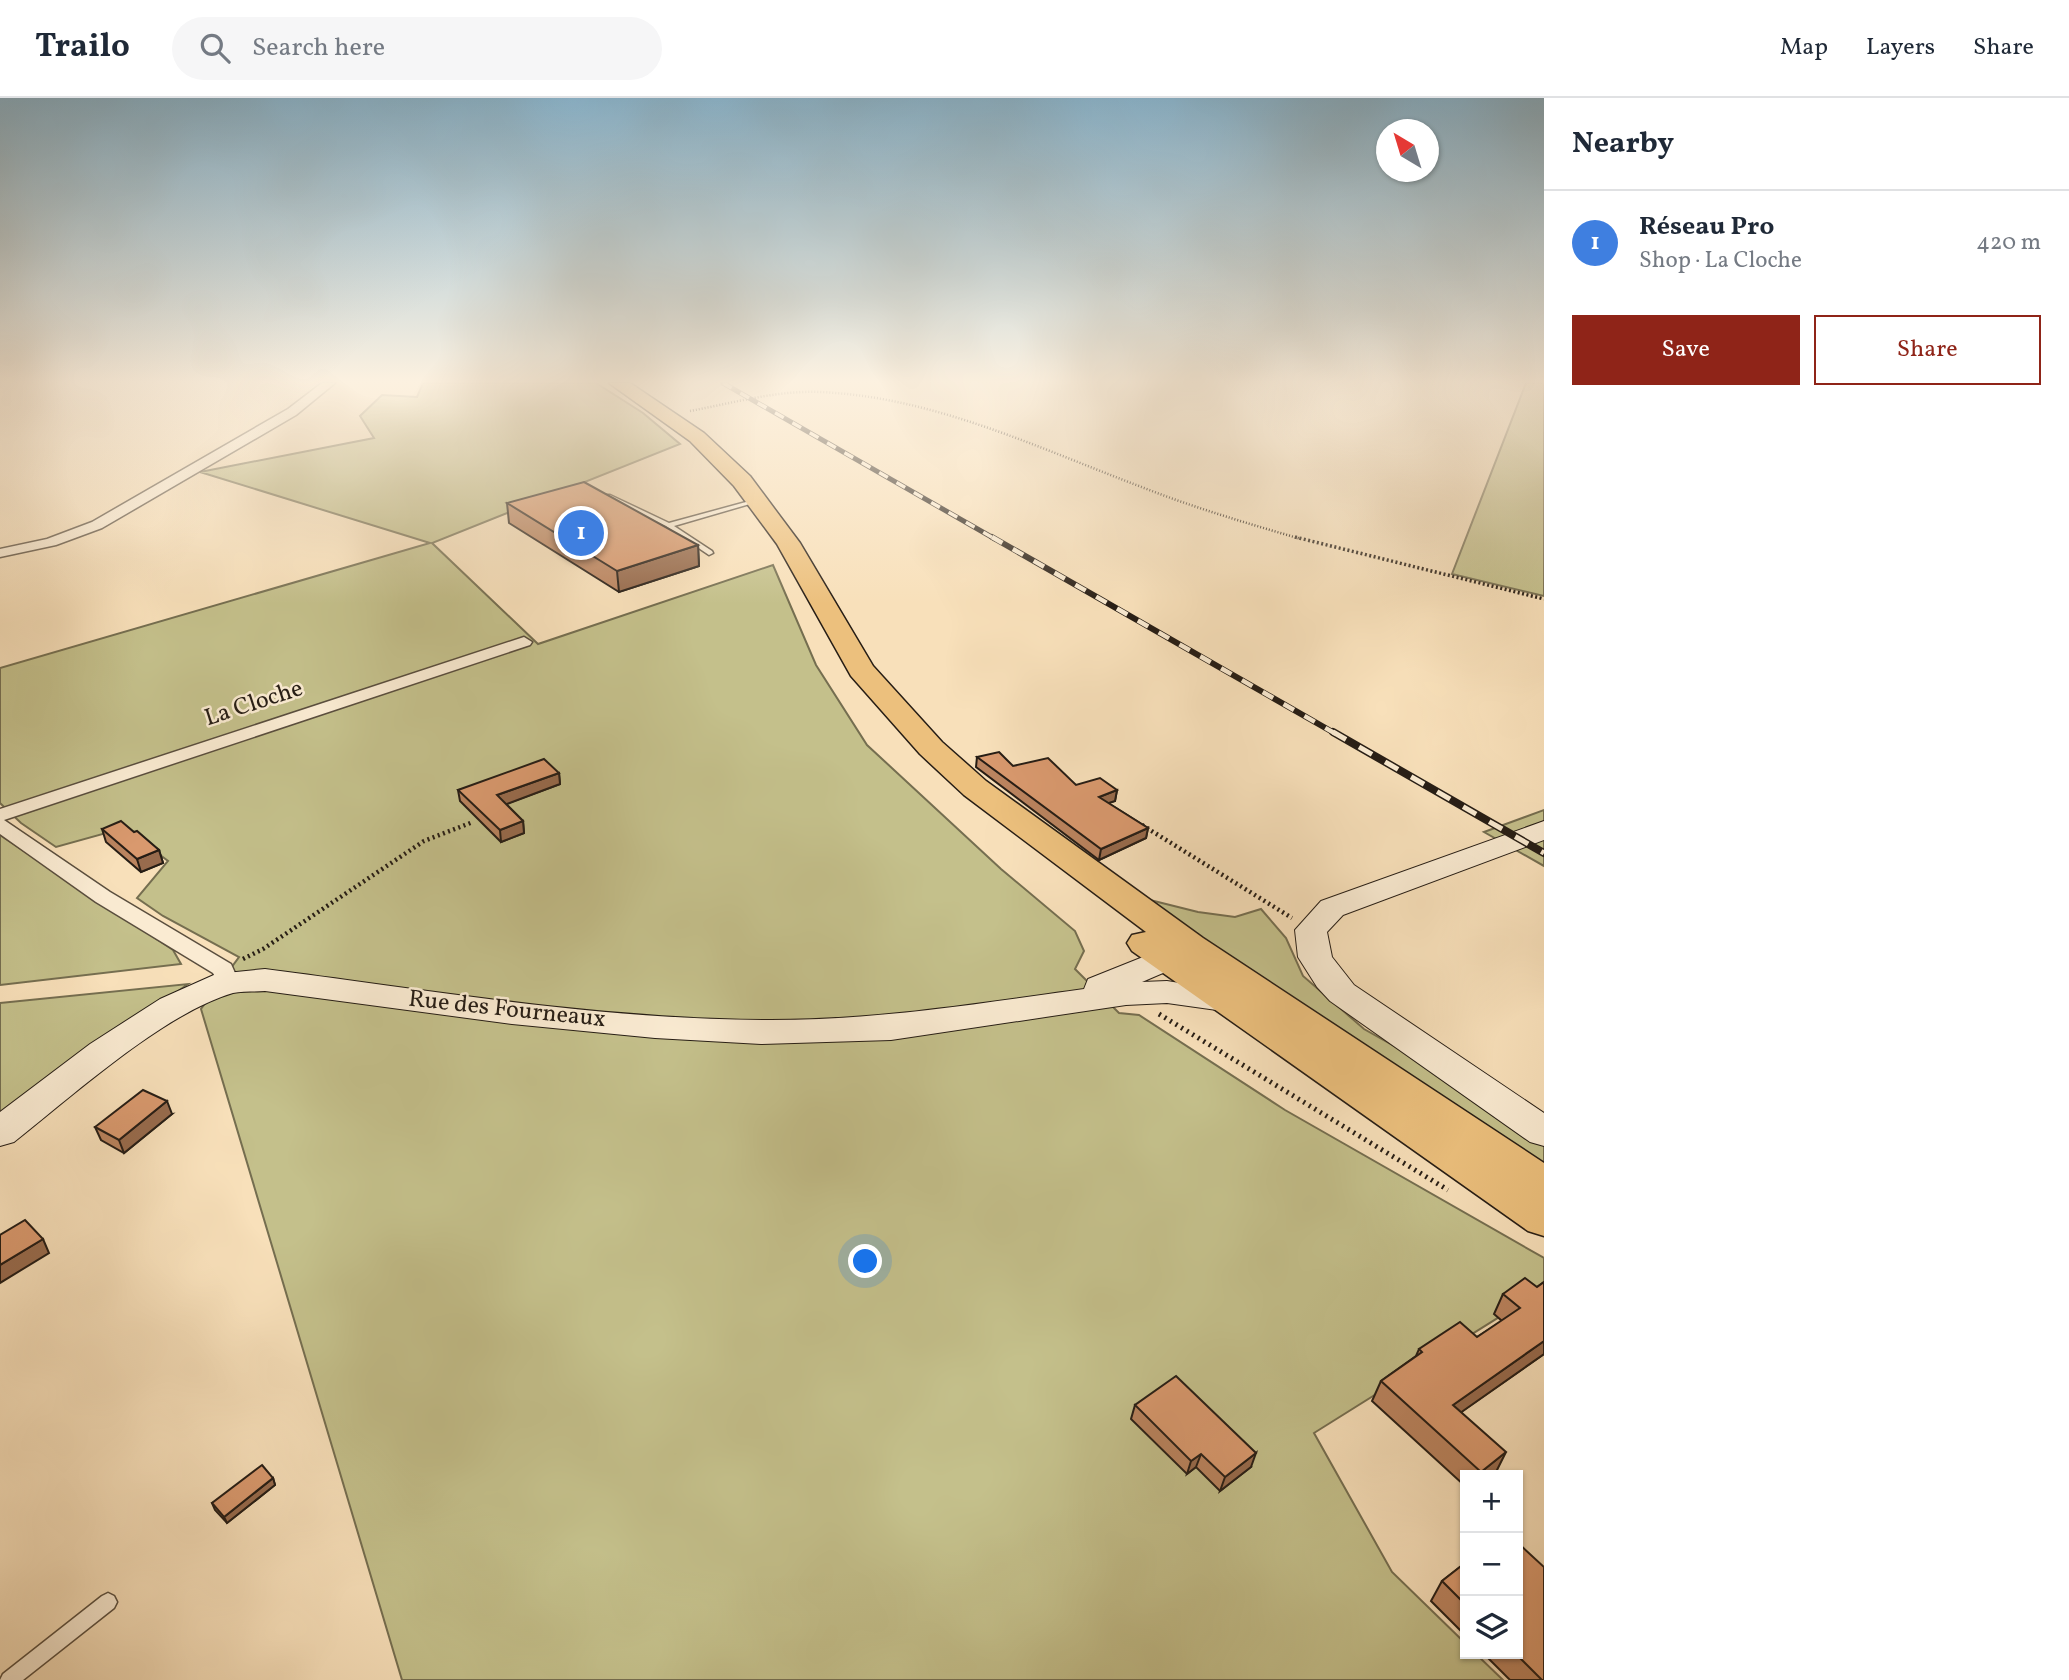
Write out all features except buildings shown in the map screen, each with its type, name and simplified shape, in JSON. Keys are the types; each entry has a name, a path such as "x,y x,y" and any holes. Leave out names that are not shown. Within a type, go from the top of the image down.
{"main road":[{"path":"716,457 757,501 788,543 861,670 931,748 975,788 1065,858 1544,1187"},
{"path":"861,670 866,692 899,738 955,796 1038,863 1224,1000 1544,1219"}],"street":[{"path":"0,554 51,542 97,525 215,457"},
{"name":"La Cloche","path":"0,815 524,642"},
{"path":"0,825 103,897 226,975"},
{"path":"1544,830 1332,908 1311,930 1310,946 1318,968 1342,993 1544,1132"},
{"path":"1060,1004 1166,958 1183,956 1206,963 1482,1154 1544,1187"},
{"name":"Rue des Fourneaux","path":"0,1132 103,1053 226,975 512,1012 655,1026 761,1032 891,1028 1060,1004"},
{"path":"1060,1004 1126,994 1167,992 1224,1000"}],"lane":[{"path":"608,496 668,525 709,553"},
{"path":"668,525 757,501"},
{"path":"9,1680 108,1602"}],"path":[{"path":"1065,457 1238,520 1394,564 1544,599"},
{"path":"1131,817 1311,930"},
{"path":"226,975 424,841 473,822"},
{"path":"1126,994 1451,1192"}],"shaded area":[{"path":"278,457 648,457 432,543 538,644 773,565 816,665 867,745 1001,869 1075,931 1084,951 1075,969 1119,1013 1139,1015 1285,1110 1544,1258 1544,1289 1314,1433 1392,1572 1460,1638 1460,1659 1481,1659 1503,1680 402,1680 201,1009 239,957 163,916 137,898 168,861 124,828 56,847 21,823 0,803 0,668 430,543 200,472"},
{"path":"1497,457 1544,457 1544,596 1452,574"},
{"path":"1544,810 1544,866 1484,832"},
{"path":"0,835 173,950 181,964 0,985"},
{"path":"1138,897 1198,912 1235,917 1261,909 1286,938 1303,976 1364,1029 1433,1068 1544,1144 1544,1170"},
{"path":"188,984 0,1120 0,1003"}],"railway":[{"path":"852,457 995,539"},
{"path":"992,537 1336,734"},
{"path":"1333,732 1544,853"}],"place":[{"name":"Réseau Pro","path":"581,533"}]}
